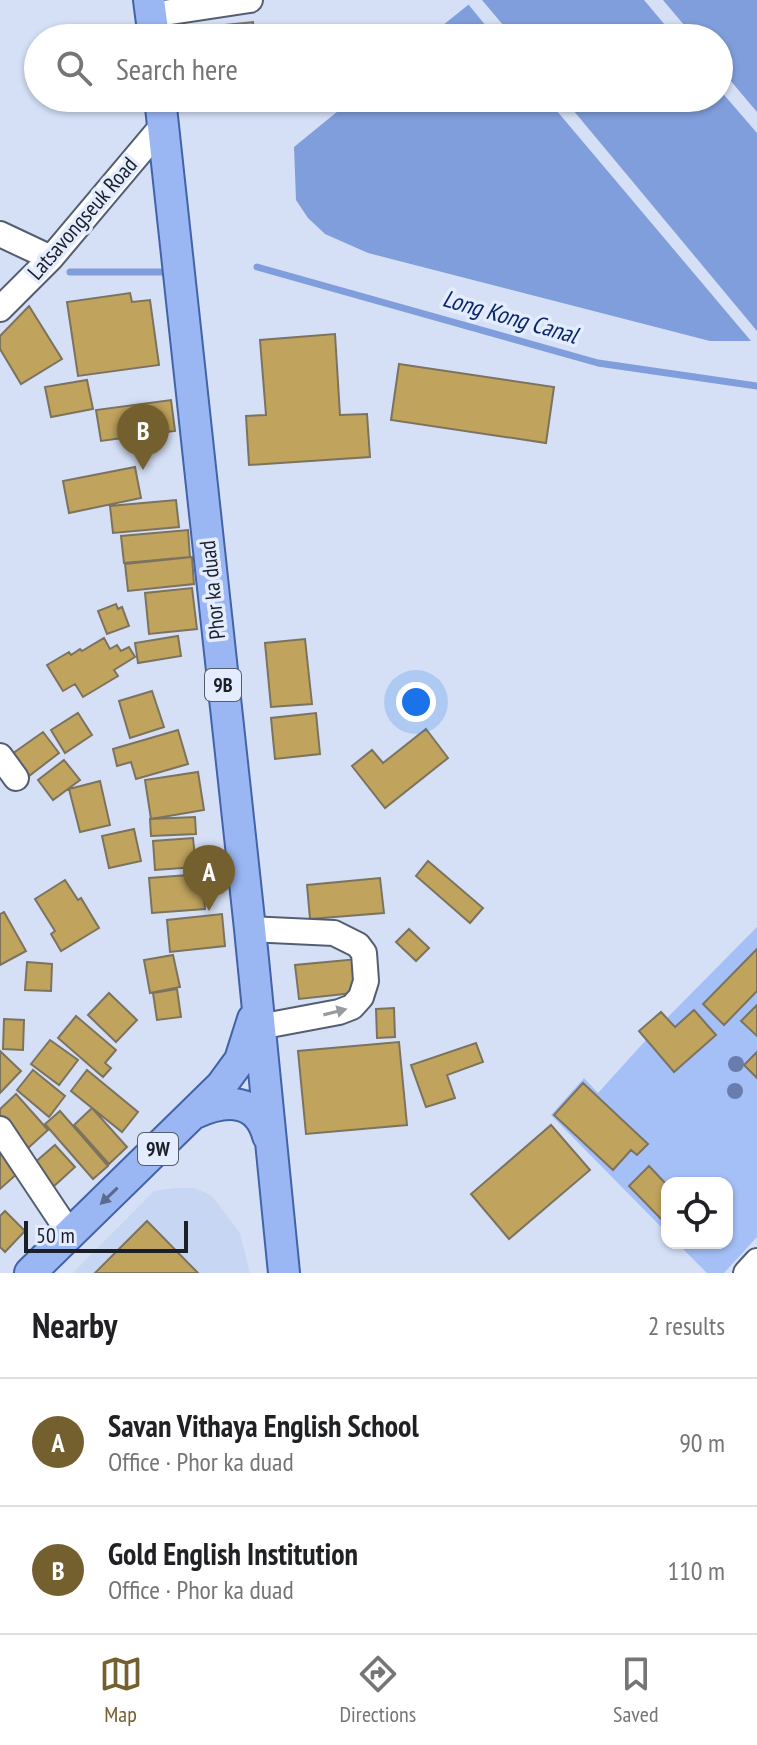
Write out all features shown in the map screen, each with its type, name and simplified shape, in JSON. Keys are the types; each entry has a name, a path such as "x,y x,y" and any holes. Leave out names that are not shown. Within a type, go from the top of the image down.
{"main road":[{"name":"Phor ka duad","path":"162,112 284,1273"},
{"name":"9W","path":"30,1273 221,1086 240,1060 258,1016"},
{"path":"195,1113 223,1103 250,1109 267,1130 271,1146"}],"street":[{"path":"151,18 250,0"},
{"name":"Latsavongseuk Road","path":"0,309 51,258 162,112"},
{"path":"1,234 51,258"},
{"path":"0,756 16,778"},
{"path":"250,929 334,933 358,945 364,953 366,981 361,997 352,1007 339,1012 258,1016"},
{"path":"0,1129 70,1234"},
{"path":"746,1273 757,1261"}],"shaded area":[{"path":"482,0 644,0 664,24 502,24"},
{"path":"663,0 757,0 757,112 733,84 733,24 683,24"},
{"path":"468,5 484,24 444,24"},
{"path":"733,105 757,133 757,331 575,112 733,112"},
{"path":"337,112 558,112 751,341 710,341 368,253 325,234 308,218 296,200 294,147"},
{"path":"757,927 757,1237 724,1273 707,1273 683,1249 733,1249 733,1177 661,1177 661,1227 551,1115 584,1078 598,1093 646,1040 639,1031 661,1012 667,1018"},
{"path":"195,1188 212,1196 240,1233 250,1273 73,1273 154,1191"}],"building":[{"path":"130,293 132,302 150,300 159,365 78,376 67,302"},
{"path":"29,306 62,359 21,384 0,349 0,336"},
{"path":"335,334 340,415 367,414 370,457 249,465 246,416 266,415 260,340"},
{"path":"399,364 554,387 546,443 391,420"},
{"path":"87,380 93,409 51,417 45,387"},
{"path":"171,400 175,431 101,441 96,410"},
{"path":"135,467 141,498 69,513 63,481"},
{"path":"176,500 179,527 113,533 110,506"},
{"path":"188,530 190,557 124,563 121,536"},
{"path":"192,557 194,584 128,591 125,564"},
{"path":"192,588 197,629 149,634 145,593"},
{"path":"116,604 118,609 122,607 129,626 107,634 98,611"},
{"path":"178,636 181,656 138,663 135,643"},
{"path":"104,638 110,649 117,645 121,651 129,647 135,657 114,670 118,676 83,697 75,684 63,691 47,665"},
{"path":"305,639 312,704 271,707 265,643"},
{"path":"152,691 164,727 130,738 119,701"},
{"path":"78,713 92,735 65,753 51,730"},
{"path":"316,713 320,754 275,759 271,718"},
{"path":"426,729 448,758 385,808 352,766 372,750 383,763"},
{"path":"178,730 188,764 136,779 131,762 117,766 113,749"},
{"path":"43,732 59,753 29,776 12,754"},
{"path":"64,760 80,780 53,800 38,780"},
{"path":"198,772 204,810 151,819 145,780"},
{"path":"100,781 110,825 80,832 69,789"},
{"path":"195,817 196,834 151,836 150,819"},
{"path":"134,829 141,861 109,868 102,836"},
{"path":"193,838 196,867 155,870 153,841"},
{"path":"428,861 483,908 470,923 416,876"},
{"path":"202,874 205,909 152,913 149,878"},
{"path":"380,878 384,913 310,919 307,885"},
{"path":"65,880 78,900 81,898 99,928 61,951 51,934 55,931 35,899"},
{"path":"4,912 26,951 0,965 0,914"},
{"path":"222,914 225,946 170,952 167,920"},
{"path":"409,929 429,948 416,961 396,942"},
{"path":"757,949 757,991 724,1025 703,1004"},
{"path":"173,955 180,987 150,993 144,960"},
{"path":"358,959 362,992 299,999 295,965"},
{"path":"27,962 52,964 51,991 25,990"},
{"path":"177,989 181,1017 157,1020 153,993"},
{"path":"109,993 137,1020 116,1042 88,1015"},
{"path":"757,1005 757,1036 741,1021"},
{"path":"394,1008 395,1037 377,1038 376,1009"},
{"path":"694,1010 716,1035 674,1072 639,1031 661,1012 675,1027"},
{"path":"76,1016 116,1050 105,1063 111,1068 103,1077 58,1038"},
{"path":"4,1019 24,1020 23,1050 3,1049"},
{"path":"50,1040 78,1060 59,1085 31,1064"},
{"path":"399,1042 407,1125 306,1134 298,1051"},
{"path":"476,1043 483,1062 447,1075 455,1098 426,1107 411,1065"},
{"path":"0,1051 21,1071 0,1093"},
{"path":"757,1052 757,1078 744,1065"},
{"path":"33,1070 65,1096 49,1117 17,1090"},
{"path":"87,1070 138,1112 122,1132 71,1091"},
{"path":"583,1083 648,1144 637,1155 631,1150 613,1170 554,1115"},
{"path":"16,1094 48,1130 27,1149 0,1118 0,1109"},
{"path":"92,1108 127,1147 109,1164 74,1125"},
{"path":"60,1111 108,1166 93,1179 45,1124"},
{"path":"551,1125 590,1170 509,1239 471,1194"},
{"path":"55,1145 75,1167 53,1187 33,1164"},
{"path":"0,1150 19,1172 0,1189"},
{"path":"649,1166 661,1179 661,1219 629,1186"},
{"path":"5,1211 25,1231 5,1252 0,1247 0,1216"},
{"path":"147,1221 198,1273 95,1273"}],"waterway":[{"name":"Long Kong Canal","path":"257,267 598,363 757,386"},
{"name":"Long Kong Canal","path":"70,272 163,272"}],"place":[{"name":"Gold English Institution","path":"143,470"},
{"name":"Savan Vithaya English School","path":"209,911"}]}
